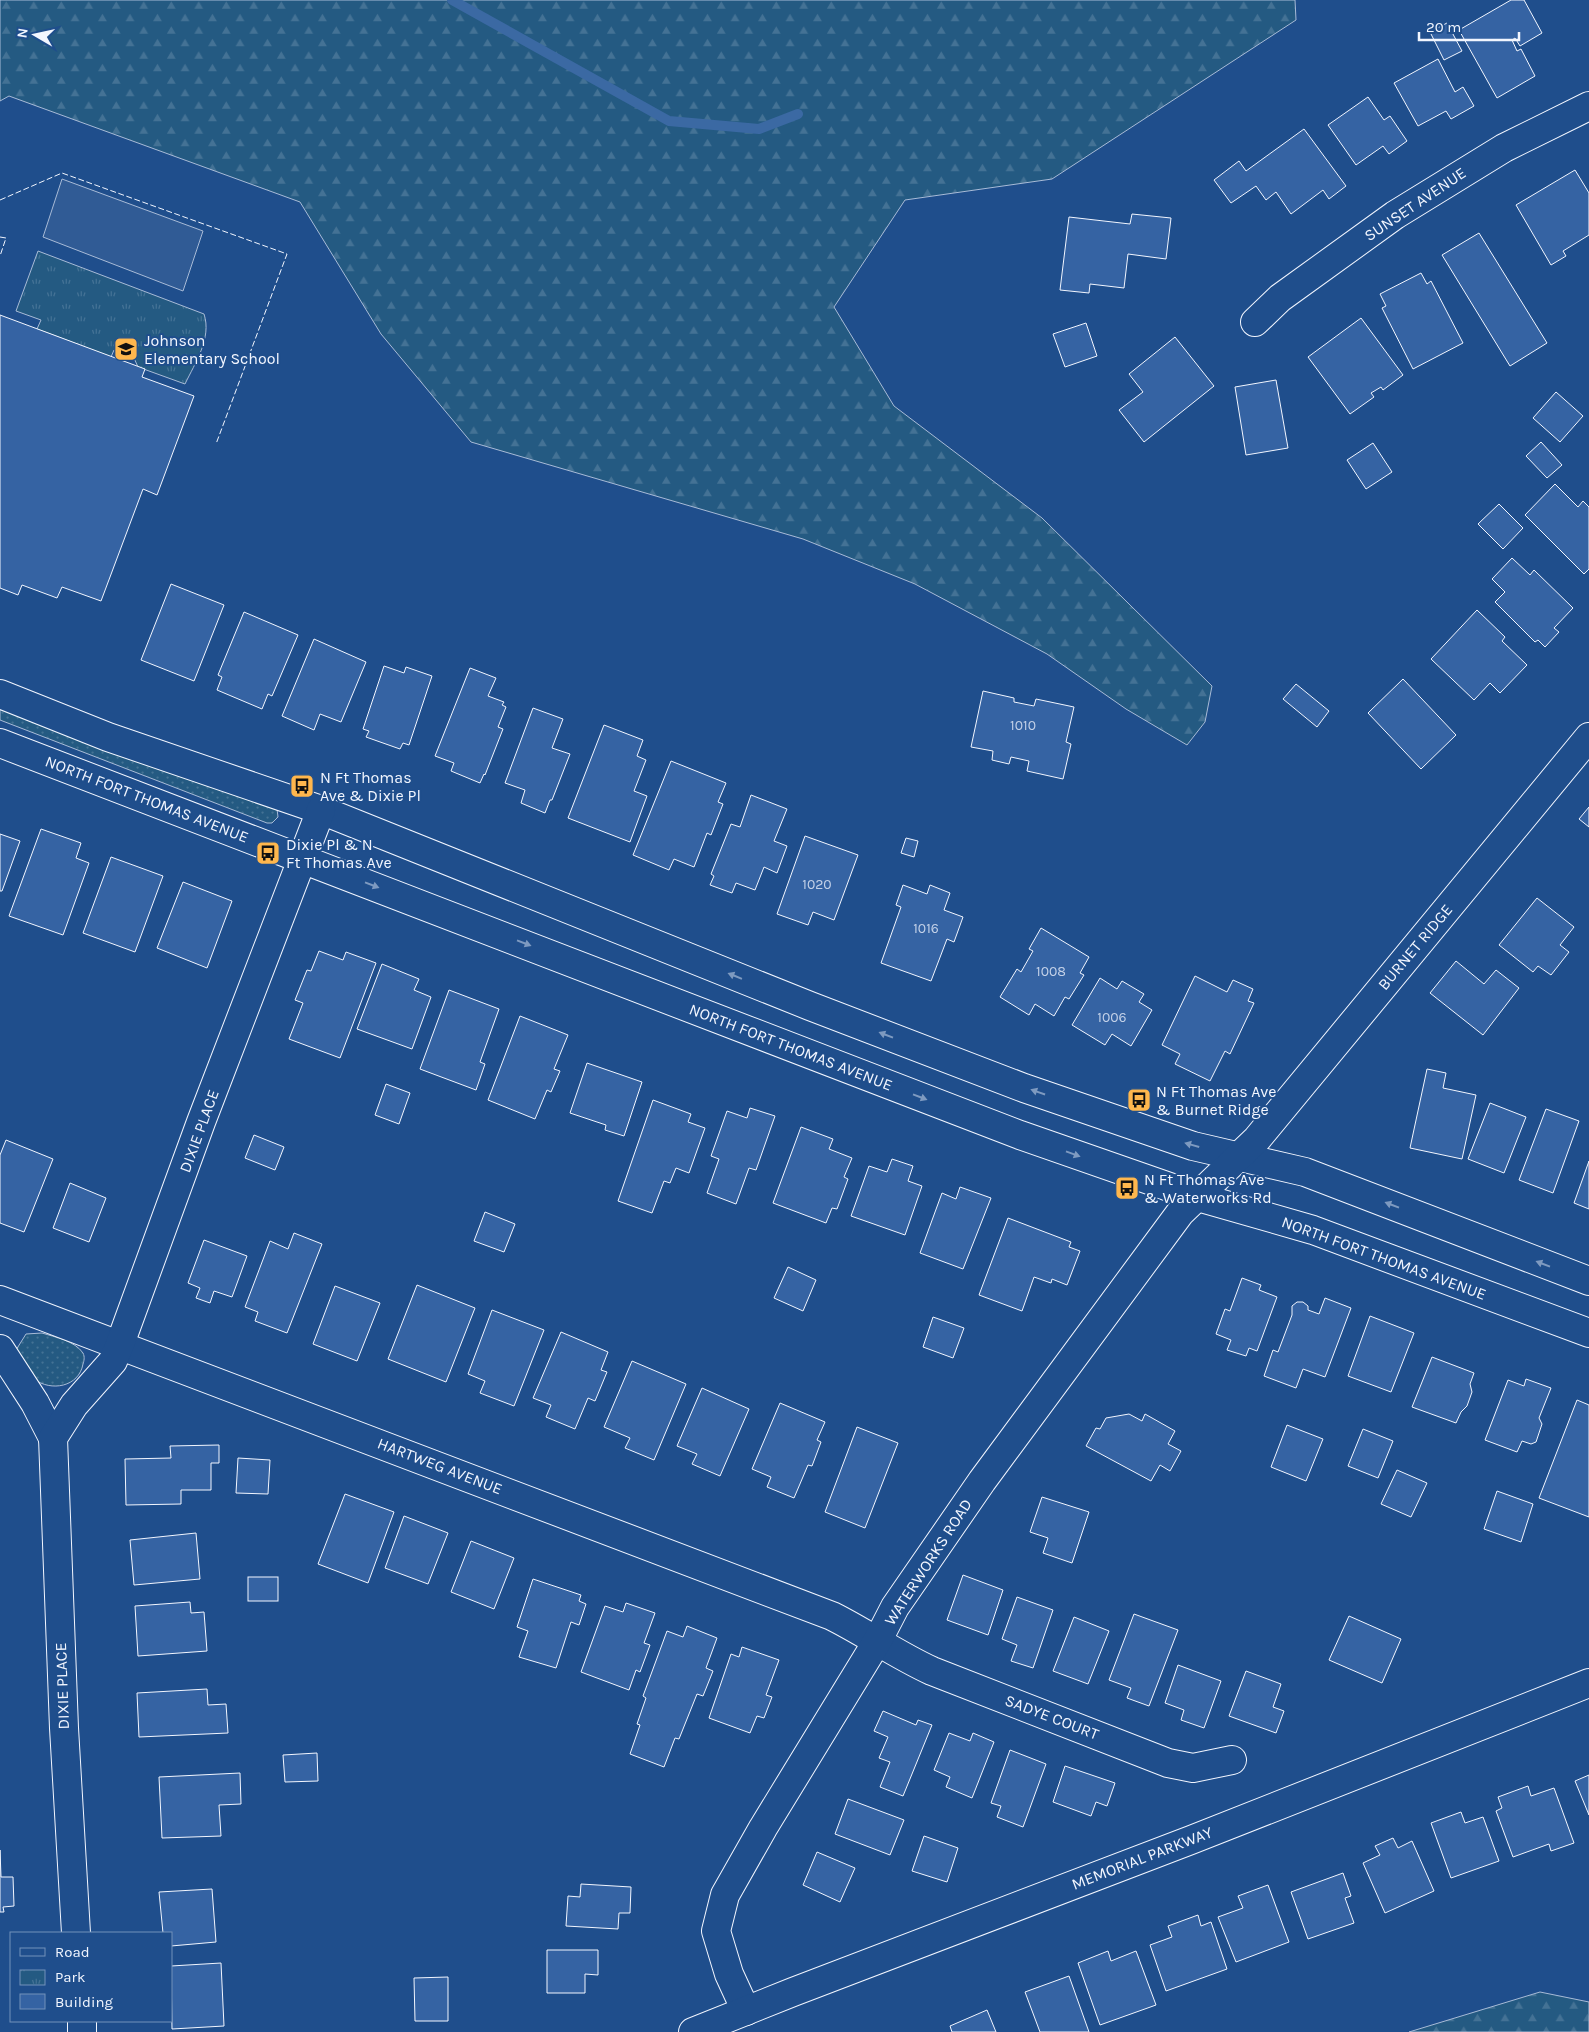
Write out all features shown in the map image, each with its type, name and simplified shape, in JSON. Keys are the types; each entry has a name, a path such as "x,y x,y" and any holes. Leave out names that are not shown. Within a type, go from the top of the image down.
{"street":[{"name":"SUNSET AVENUE","path":"1255,322 1280,298 1395,215 1504,148 1589,106"},
{"path":"0,694 108,737 321,810 810,1006 1024,1088 1193,1146 1305,1172 1589,1281"},
{"name":"BURNET RIDGE","path":"1239,1156 1257,1139 1589,737"},
{"name":"NORTH FORT THOMAS AVENUE","path":"0,742 1012,1132 1198,1197 1313,1230 1589,1333"},
{"name":"DIXIE PLACE","path":"53,1438 74,1405 113,1362 321,810"},
{"name":"WATERWORKS ROAD","path":"746,2012 730,1974 716,1932 725,1895 763,1828 878,1640 895,1607 982,1481 1180,1213 1239,1156"},
{"name":"HARTWEG AVENUE","path":"0,1300 832,1616 878,1640"},
{"name":"DIXIE PLACE","path":"0,1349 53,1438 64,1728 76,1932"},
{"name":"SADYE COURT","path":"878,1640 905,1658 932,1671 1168,1763 1193,1768 1232,1760"},
{"name":"MEMORIAL PARKWAY","path":"694,2032 1589,1683"}],"green space":[{"path":"0,0 1295,0 1296,20 1052,179 905,200 834,307 894,406 1042,518 1212,686 1205,722 1187,745 1126,709 1047,654 915,584 803,539 471,442 381,334 300,202 9,96 0,101"},
{"path":"38,251 204,314 206,332 204,341 198,359 185,384 138,367 134,358 114,350 111,357 37,329 41,320 16,311"},
{"path":"0,701 277,809 278,817 272,823 267,823 0,720"},
{"path":"42,1333 70,1342 83,1353 84,1360 80,1372 70,1382 56,1386 41,1383 32,1377 24,1365 16,1350 26,1334"},
{"path":"1540,1992 1589,2002 1589,2032 1409,2032"}],"shaded area":[{"path":"62,179 203,231 183,291 43,237"}],"building":[{"path":"1511,0 1524,0 1542,33 1520,46 1515,38 1512,40 1517,51 1521,49 1535,76 1497,98 1459,30"},
{"path":"1447,23 1462,51 1444,60 1430,32"},
{"path":"1438,59 1455,92 1463,87 1474,106 1451,119 1446,111 1418,126 1394,83"},
{"path":"1368,97 1384,120 1390,116 1407,141 1389,154 1383,146 1356,165 1328,125"},
{"path":"1304,129 1346,186 1329,199 1323,190 1291,214 1276,192 1266,200 1256,186 1231,203 1214,180 1239,161 1246,171"},
{"path":"1575,170 1589,193 1589,235 1563,251 1566,256 1551,265 1516,205"},
{"path":"1132,214 1171,218 1166,259 1128,254 1124,288 1090,284 1089,293 1060,290 1069,217 1130,224"},
{"path":"1479,233 1547,343 1510,366 1442,255"},
{"path":"1421,273 1427,284 1431,281 1463,343 1413,369 1382,308 1386,306 1380,294"},
{"path":"0,315 145,369 142,377 194,396 157,495 143,489 101,601 62,587 57,598 22,585 18,595 0,588"},
{"path":"1361,318 1403,375 1383,390 1381,387 1371,393 1374,397 1350,414 1308,357"},
{"path":"1086,323 1097,356 1065,367 1053,334"},
{"path":"1175,337 1214,386 1144,442 1119,410 1143,392 1129,374"},
{"path":"1276,380 1288,448 1246,455 1235,387"},
{"path":"1556,392 1583,416 1560,442 1533,418"},
{"path":"1541,442 1562,465 1547,478 1526,456"},
{"path":"1373,443 1392,472 1366,489 1347,460"},
{"path":"1555,484 1578,507 1583,501 1589,507 1589,569 1584,574 1525,515"},
{"path":"1499,504 1523,528 1503,549 1478,524"},
{"path":"1512,558 1530,575 1534,570 1573,608 1554,628 1559,632 1545,647 1538,640 1535,642 1495,602 1505,592 1492,579"},
{"path":"171,584 224,605 194,681 141,660"},
{"path":"1477,610 1505,637 1502,641 1527,665 1500,693 1490,683 1474,700 1431,659"},
{"path":"244,612 298,635 272,696 268,694 262,709 217,690 222,677 218,675"},
{"path":"314,639 366,662 341,722 320,714 314,730 282,716"},
{"path":"384,666 404,673 406,667 432,676 409,745 403,743 400,749 366,737 369,731 363,729"},
{"path":"470,668 496,678 488,696 504,702 502,705 506,707 498,727 503,729 480,783 451,771 454,763 435,756"},
{"path":"1403,679 1456,735 1421,769 1368,713"},
{"path":"1296,684 1329,711 1317,727 1283,699"},
{"path":"983,691 1014,698 1014,702 1034,706 1036,699 1074,707 1066,742 1071,744 1063,779 1027,771 1029,761 1011,757 1009,764 992,760 993,751 971,747"},
{"path":"533,708 563,719 552,748 570,754 545,813 521,803 525,790 505,783"},
{"path":"604,725 643,740 637,756 646,760 634,791 647,796 630,842 568,818"},
{"path":"671,761 726,783 718,802 723,804 711,835 707,833 694,867 674,859 669,870 633,855"},
{"path":"751,795 787,809 774,841 787,846 777,873 764,867 755,890 736,883 732,893 710,885 714,876 711,874 731,824 740,827"},
{"path":"1589,807 1589,827 1579,819"},
{"path":"41,829 81,843 76,858 89,863 63,935 9,916"},
{"path":"0,834 20,841 2,891 0,891"},
{"path":"805,836 858,855 834,920 813,912 808,925 777,914"},
{"path":"906,838 918,841 914,857 901,853"},
{"path":"111,857 163,876 135,952 83,933"},
{"path":"183,882 232,901 207,968 157,948"},
{"path":"903,885 927,894 930,885 950,893 944,910 963,917 954,942 947,939 931,981 881,963 901,907 896,905"},
{"path":"1537,898 1574,927 1560,945 1569,952 1551,975 1538,966 1533,972 1499,945"},
{"path":"1041,928 1089,957 1080,973 1084,975 1069,999 1065,997 1054,1016 1035,1004 1029,1015 1000,997 1017,969 1021,972 1033,951 1029,949"},
{"path":"319,951 343,960 346,952 376,963 340,1058 289,1039 303,1003 295,1000 307,970 311,971"},
{"path":"1456,961 1484,984 1496,970 1519,988 1483,1035 1430,993"},
{"path":"382,964 419,979 414,990 431,997 412,1049 357,1029"},
{"path":"1195,976 1227,992 1233,980 1253,989 1248,1001 1254,1003 1230,1054 1225,1051 1210,1081 1175,1064 1180,1054 1162,1045"},
{"path":"1100,978 1117,989 1122,981 1144,994 1139,1002 1152,1010 1131,1046 1112,1034 1105,1045 1072,1025"},
{"path":"449,990 499,1009 480,1062 485,1064 476,1090 420,1069"},
{"path":"520,1016 568,1035 554,1069 560,1071 551,1092 547,1090 535,1119 488,1100"},
{"path":"587,1063 642,1082 624,1136 605,1130 606,1125 570,1113"},
{"path":"1427,1069 1446,1073 1443,1088 1476,1095 1462,1159 1410,1148"},
{"path":"386,1084 410,1093 399,1124 375,1115"},
{"path":"653,1100 691,1114 688,1122 705,1128 689,1173 676,1168 670,1183 664,1181 652,1213 618,1201"},
{"path":"1490,1103 1526,1117 1504,1173 1468,1159"},
{"path":"750,1108 775,1116 756,1170 749,1168 736,1204 707,1193 719,1159 711,1156 727,1111 747,1118"},
{"path":"1546,1109 1579,1121 1553,1193 1519,1180"},
{"path":"801,1127 833,1139 829,1149 852,1158 844,1177 848,1179 837,1209 832,1208 826,1223 773,1203"},
{"path":"254,1135 284,1147 275,1170 245,1158"},
{"path":"6,1140 53,1159 24,1232 0,1223 0,1155"},
{"path":"892,1159 913,1166 908,1181 922,1186 905,1235 851,1216 869,1166 887,1172"},
{"path":"1589,1161 1589,1209 1574,1203"},
{"path":"70,1183 106,1198 89,1242 53,1228"},
{"path":"960,1187 991,1198 963,1269 920,1253 942,1193 956,1199"},
{"path":"485,1212 515,1224 504,1252 474,1241"},
{"path":"1008,1218 1071,1242 1069,1247 1080,1251 1067,1285 1052,1279 1051,1283 1034,1277 1022,1311 979,1295"},
{"path":"294,1233 322,1244 287,1333 255,1321 258,1312 245,1307 270,1241 288,1249"},
{"path":"204,1240 247,1256 232,1297 214,1291 210,1303 196,1298 200,1288 188,1283"},
{"path":"788,1267 816,1280 803,1311 774,1298"},
{"path":"1242,1278 1261,1285 1259,1290 1277,1297 1257,1351 1249,1348 1246,1356 1227,1350 1231,1340 1216,1334 1225,1309 1230,1311"},
{"path":"417,1285 475,1308 446,1382 388,1359"},
{"path":"335,1286 380,1303 357,1361 313,1344"},
{"path":"1325,1298 1351,1308 1325,1377 1303,1369 1296,1388 1264,1376 1273,1350 1278,1352 1292,1315 1292,1306 1297,1302 1303,1302 1308,1306 1308,1310 1319,1314"},
{"path":"492,1310 544,1330 514,1406 480,1393 485,1381 468,1374"},
{"path":"1370,1316 1414,1333 1391,1392 1348,1376"},
{"path":"933,1317 964,1328 953,1358 923,1347"},
{"path":"561,1332 608,1352 601,1370 607,1372 595,1401 588,1398 575,1429 546,1417 551,1405 533,1398"},
{"path":"1432,1357 1474,1373 1470,1384 1472,1392 1467,1406 1461,1412 1456,1423 1412,1407"},
{"path":"632,1361 686,1384 654,1460 625,1448 630,1438 604,1427"},
{"path":"1526,1379 1551,1388 1539,1418 1542,1424 1536,1442 1531,1444 1522,1441 1517,1452 1485,1440 1508,1380 1524,1386"},
{"path":"702,1388 749,1409 720,1476 692,1464 697,1454 677,1446"},
{"path":"1577,1400 1589,1405 1589,1517 1539,1498"},
{"path":"780,1403 825,1422 817,1440 821,1442 812,1466 808,1465 794,1498 767,1487 771,1477 752,1469"},
{"path":"1129,1414 1142,1421 1145,1414 1175,1431 1168,1444 1181,1451 1170,1471 1160,1465 1151,1481 1086,1446 1096,1428 1100,1429 1106,1418"},
{"path":"1287,1425 1323,1439 1306,1481 1271,1467"},
{"path":"857,1427 898,1443 865,1528 825,1512"},
{"path":"1363,1429 1393,1441 1378,1478 1348,1466"},
{"path":"219,1445 219,1463 211,1463 211,1490 181,1490 181,1504 126,1505 125,1459 171,1458 170,1446"},
{"path":"238,1458 270,1460 268,1494 236,1493"},
{"path":"1397,1470 1427,1483 1411,1517 1381,1504"},
{"path":"1497,1491 1533,1504 1521,1542 1484,1529"},
{"path":"345,1494 394,1512 368,1583 318,1564"},
{"path":"1042,1497 1089,1512 1072,1563 1043,1553 1048,1538 1030,1532"},
{"path":"404,1516 448,1533 428,1584 385,1568"},
{"path":"196,1533 200,1579 134,1585 130,1540"},
{"path":"471,1541 514,1558 494,1609 451,1592"},
{"path":"963,1575 1003,1590 988,1635 947,1620"},
{"path":"248,1577 278,1577 278,1601 248,1601"},
{"path":"533,1579 581,1595 579,1601 586,1604 579,1625 571,1622 556,1668 519,1657 528,1631 517,1627"},
{"path":"1017,1597 1053,1610 1033,1668 1011,1661 1017,1645 1002,1639"},
{"path":"190,1602 191,1613 204,1612 207,1651 138,1656 135,1606"},
{"path":"626,1603 655,1613 644,1643 650,1645 640,1672 636,1670 629,1690 581,1672 605,1606 623,1612"},
{"path":"1134,1614 1178,1630 1149,1706 1127,1698 1131,1688 1109,1680"},
{"path":"1349,1616 1401,1639 1382,1683 1329,1660"},
{"path":"1074,1617 1109,1631 1088,1684 1053,1671"},
{"path":"687,1626 717,1638 706,1668 713,1671 703,1696 697,1694 679,1739 675,1738 664,1767 630,1754 640,1725 637,1724 646,1698 643,1696 667,1631 683,1637"},
{"path":"742,1647 779,1660 766,1695 772,1697 764,1718 757,1716 750,1733 709,1718 731,1654 739,1657"},
{"path":"1178,1665 1221,1681 1204,1728 1181,1720 1184,1710 1165,1703"},
{"path":"1246,1671 1281,1684 1273,1707 1284,1711 1276,1733 1229,1716"},
{"path":"207,1689 208,1705 226,1704 228,1733 139,1737 137,1693"},
{"path":"883,1711 916,1725 918,1720 932,1725 903,1796 880,1787 890,1762 879,1758 888,1737 874,1731"},
{"path":"949,1733 970,1741 973,1733 994,1742 972,1798 946,1787 950,1777 934,1770"},
{"path":"1010,1750 1046,1764 1023,1827 997,1817 1001,1806 991,1803"},
{"path":"317,1753 318,1781 285,1782 283,1755"},
{"path":"1065,1766 1115,1783 1107,1806 1096,1802 1091,1816 1053,1802"},
{"path":"240,1773 241,1804 219,1805 221,1836 162,1838 159,1777"},
{"path":"1589,1775 1589,1815 1575,1781"},
{"path":"1528,1786 1531,1796 1554,1788 1574,1843 1551,1851 1549,1844 1513,1857 1496,1811 1502,1808 1498,1797"},
{"path":"848,1799 904,1820 890,1855 835,1834"},
{"path":"1461,1812 1465,1823 1483,1817 1499,1861 1451,1878 1431,1823"},
{"path":"924,1836 958,1848 947,1882 912,1871"},
{"path":"1393,1838 1398,1848 1412,1841 1434,1891 1385,1913 1363,1863 1380,1855 1375,1846"},
{"path":"0,1850 1,1877 13,1877 14,1906 3,1907 4,1912 0,1912"},
{"path":"817,1852 855,1868 840,1902 803,1885"},
{"path":"1343,1873 1351,1896 1345,1898 1354,1923 1308,1939 1291,1892"},
{"path":"581,1884 631,1887 630,1913 619,1913 618,1929 566,1926 568,1896 580,1897"},
{"path":"1268,1885 1289,1942 1236,1962 1218,1917 1243,1908 1238,1896"},
{"path":"212,1889 216,1942 172,1946 172,1932 163,1932 159,1892"},
{"path":"1198,1915 1201,1926 1211,1922 1227,1969 1166,1991 1150,1945 1172,1937 1168,1926"},
{"path":"547,1950 598,1950 598,1975 585,1974 585,1993 547,1993"},
{"path":"1108,1951 1111,1961 1136,1951 1156,2005 1100,2025 1078,1963"},
{"path":"221,1963 224,2026 172,2029 172,1966"},
{"path":"1069,1976 1089,2032 1040,2032 1025,1992"},
{"path":"448,1977 448,2021 415,2021 414,1978"},
{"path":"987,2010 996,2032 952,2032 950,2026"}],"waterway":[{"path":"452,0 669,121 759,129 798,114"}],"fence":[{"path":"0,200 62,173 287,254 216,444"},
{"path":"0,237 6,238 0,256"}],"place":[{"name":"Johnson Elementary School","path":"126,349"},
{"name":"N Ft Thomas Ave & Dixie Pl","path":"302,786"},
{"name":"Dixie Pl & N Ft Thomas Ave","path":"268,853"},
{"name":"N Ft Thomas Ave & Burnet Ridge","path":"1139,1100"},
{"name":"N Ft Thomas Ave & Waterworks Rd","path":"1127,1188"}]}
